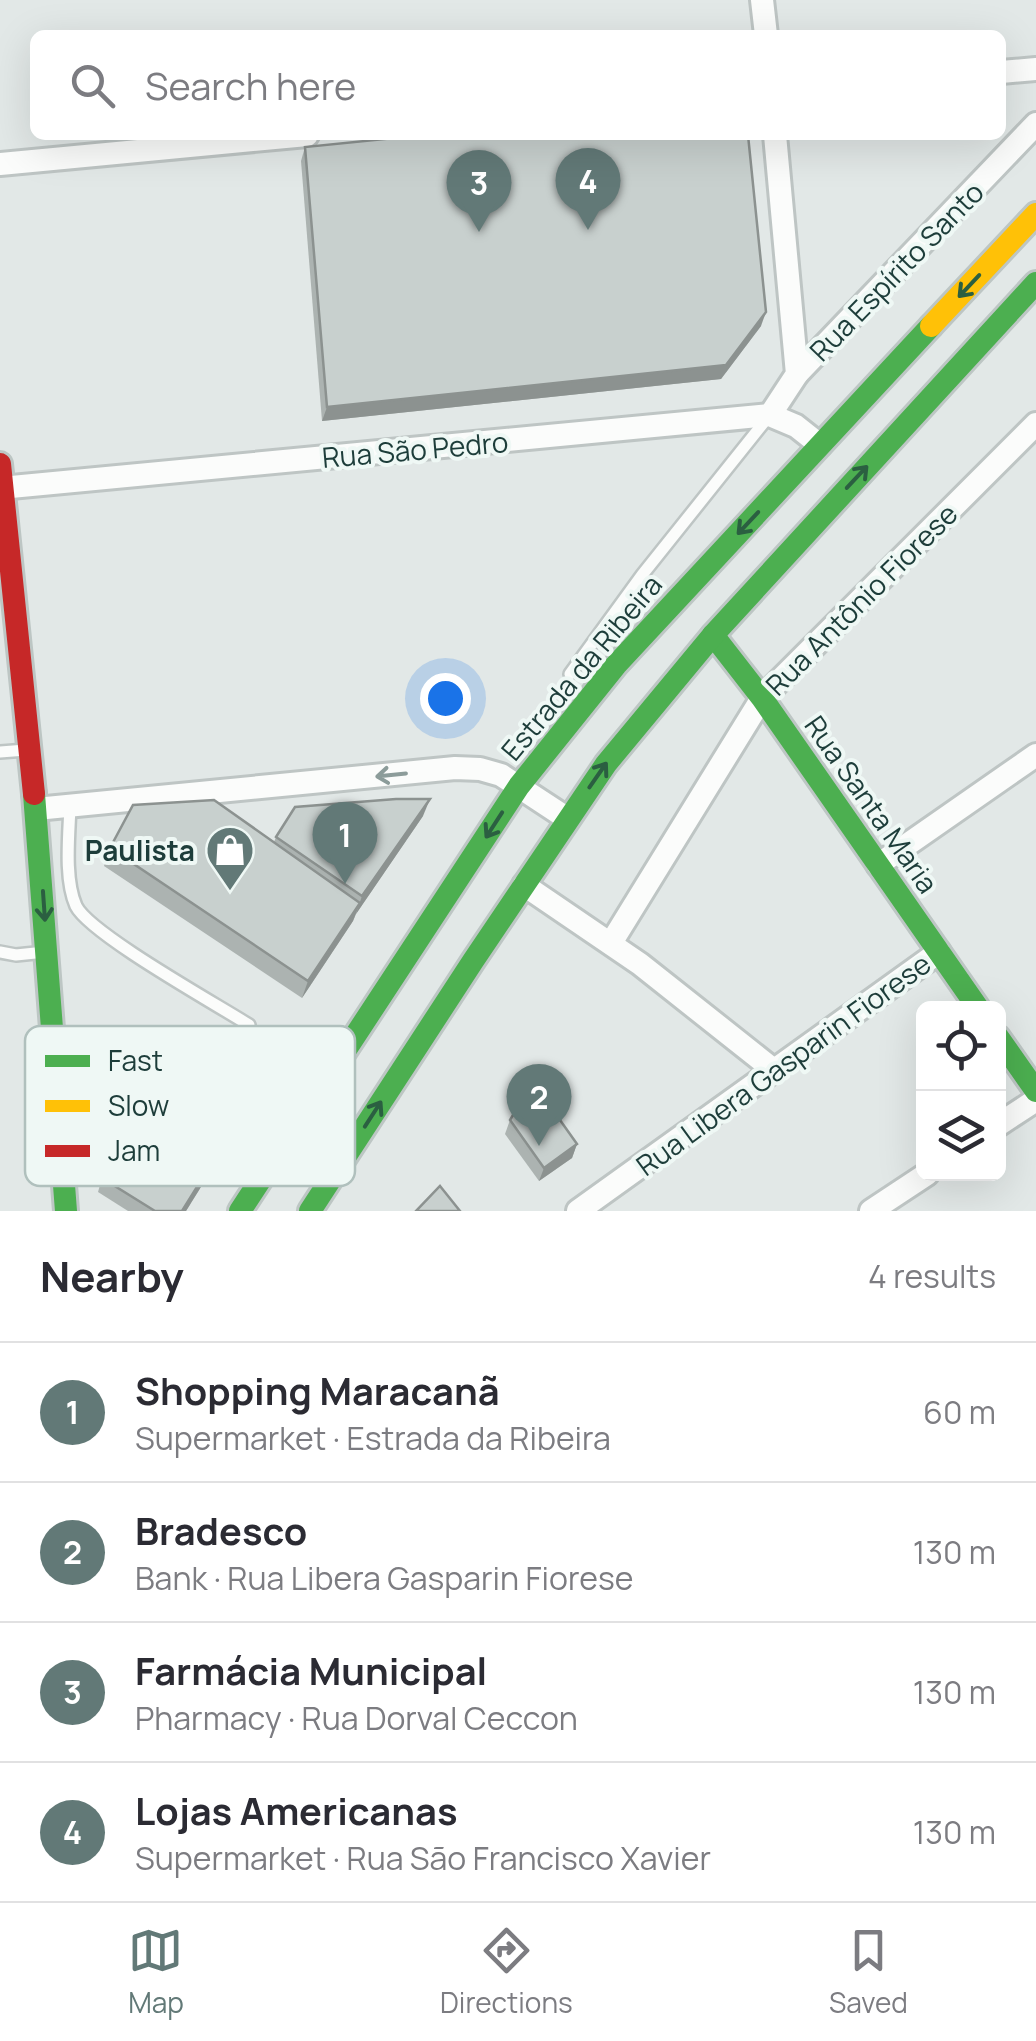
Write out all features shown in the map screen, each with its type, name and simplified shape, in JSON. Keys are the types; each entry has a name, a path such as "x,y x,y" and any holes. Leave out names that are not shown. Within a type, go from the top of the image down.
{"main road":[{"name":"Estrada da Ribeira","path":"355,1036 519,786 616,665 1036,214"},
{"path":"355,1142 606,764 713,635 1036,283"},
{"path":"1,480 36,809 52,1026"},
{"name":"Rua Santa Maria","path":"713,635 762,698 973,1001"},
{"path":"1006,1049 1036,1091"},
{"path":"64,1186 66,1211"},
{"name":"Estrada da Ribeira","path":"240,1211 256,1186"},
{"path":"310,1211 326,1186"}],"street":[{"path":"762,0 765,30"},
{"path":"1006,72 1036,69"},
{"name":"Rua Espírito Santo","path":"770,414 797,374 1036,124"},
{"path":"0,164 254,140"},
{"path":"775,140 797,374"},
{"path":"770,414 796,426 820,445"},
{"name":"Rua São Pedro","path":"1,480 770,414"},
{"name":"Rua Antônio Fiorese","path":"612,943 762,698 1036,424"},
{"path":"878,865 1036,754"},
{"path":"36,809 456,768 501,775 568,819"},
{"path":"524,885 612,943 775,1071"},
{"name":"Rua Libera Gasparin Fiorese","path":"578,1211 939,952"},
{"path":"1006,1120 1036,1100"},
{"path":"871,1211 916,1181"}],"lane":[{"path":"570,674 642,575 770,414"},
{"path":"0,752 30,750"},
{"path":"70,806 70,886 77,909 103,933 249,1025"},
{"path":"0,952 47,952"}],"building":[{"path":"374,140 749,140 766,312 726,365 327,407 305,147"},
{"path":"430,799 362,896 276,837 295,807"},
{"name":"Paulista","path":"214,800 360,903 308,981 110,848 133,805"},
{"path":"533,1082 577,1144 544,1168 510,1120"},
{"path":"115,1186 198,1186 182,1211 155,1211"},
{"path":"440,1186 460,1211 416,1211"}],"traffic: fast":[{"path":"355,1142 606,764 713,635 1036,283"},
{"path":"355,1036 519,786 616,665 931,326"},
{"path":"713,635 762,698 973,1001"},
{"path":"34,794 52,1026"},
{"path":"1006,1048 1036,1091"},
{"path":"64,1186 66,1211"},
{"path":"240,1211 256,1186"},
{"path":"310,1211 326,1186"}],"traffic: slow":[{"path":"931,326 1036,214"}],"traffic: jam":[{"path":"0,464 34,794"}],"place":[{"name":"Lojas Americanas","path":"588,230"},
{"name":"Farmácia Municipal","path":"479,232"},
{"name":"Shopping Maracanã","path":"345,884"},
{"name":"Paulista","path":"230,892"},
{"name":"Bradesco","path":"539,1146"}]}
